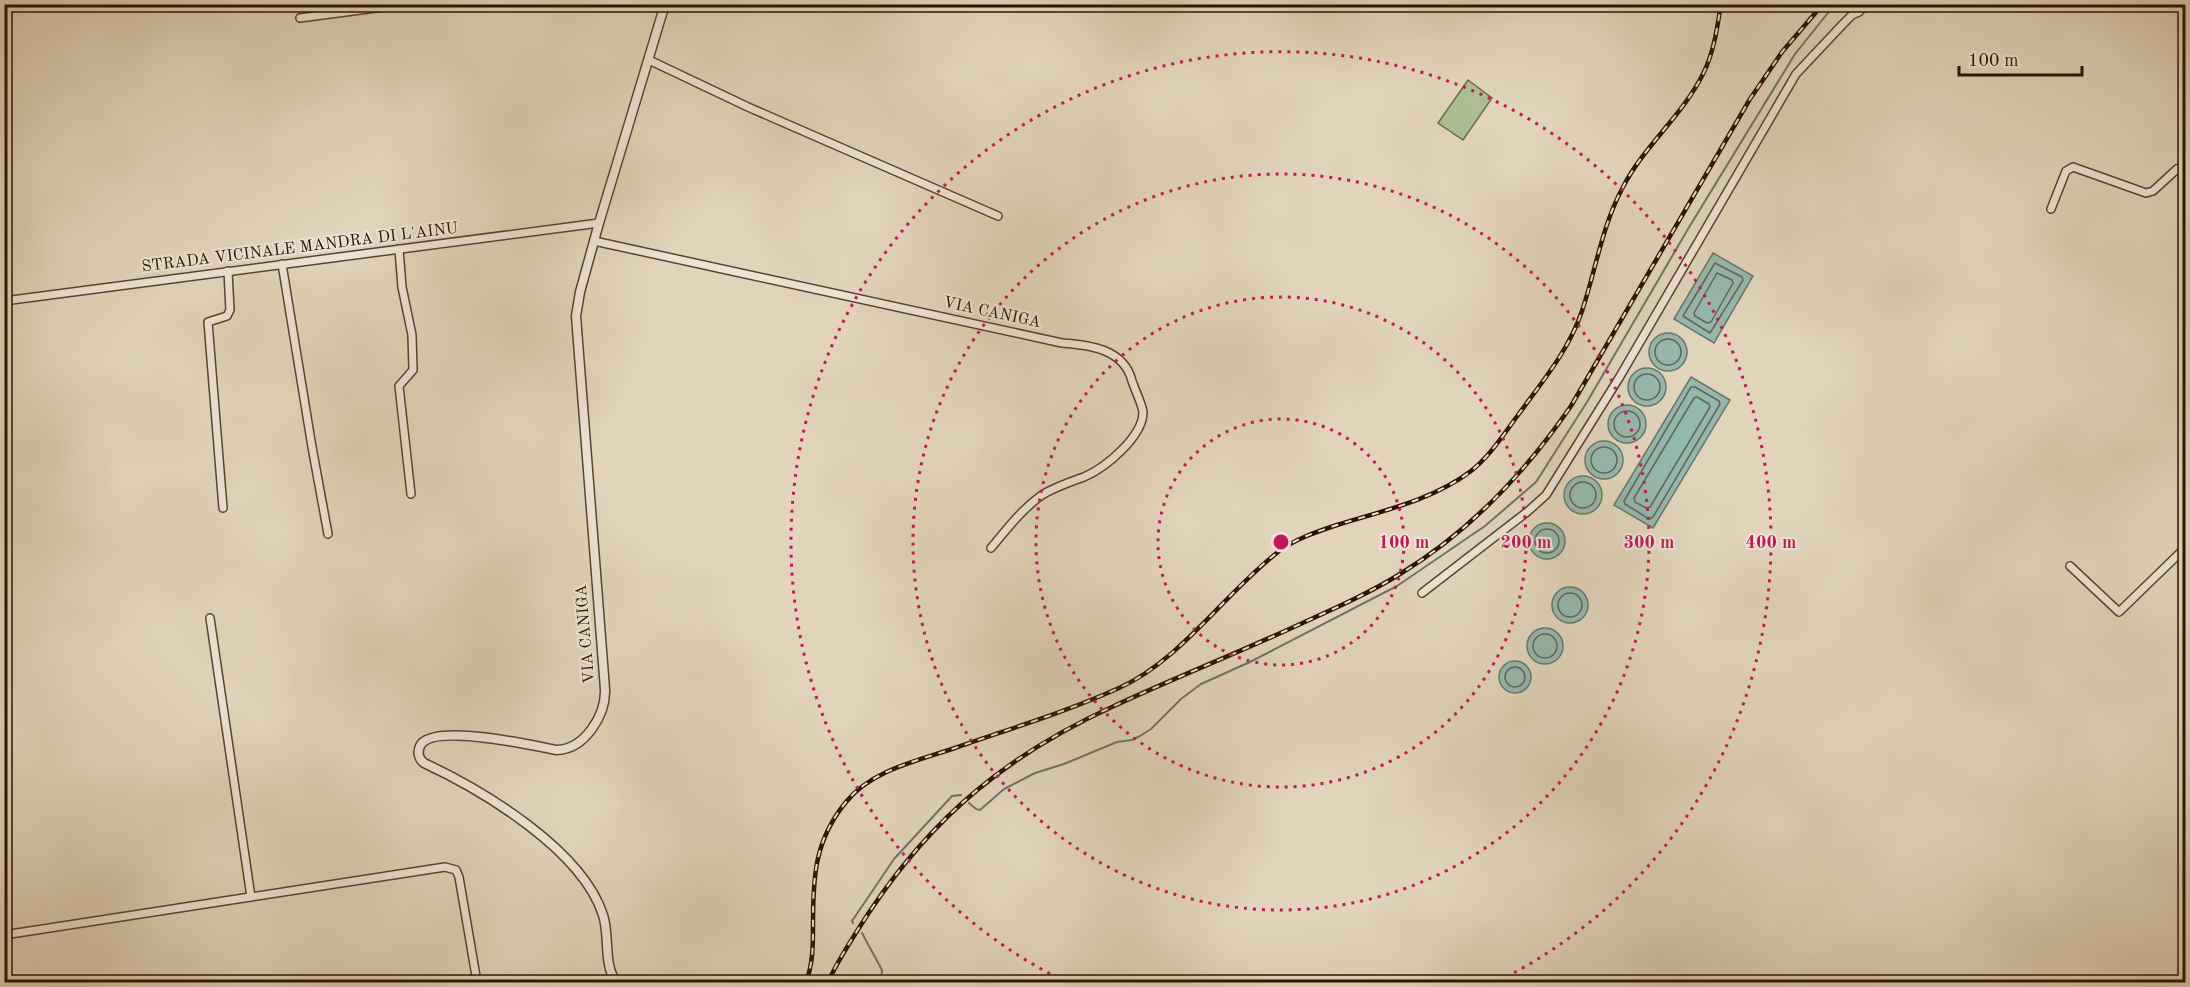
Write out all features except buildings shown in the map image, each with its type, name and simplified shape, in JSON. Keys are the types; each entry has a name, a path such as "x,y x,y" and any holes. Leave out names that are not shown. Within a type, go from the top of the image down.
{"street":[{"path":"300,18 406,4"},
{"name":"VIA CANIGA","path":"616,982 610,967 603,916 591,891 572,864 547,840 467,784 424,763 419,751 422,743 431,738 461,736 505,740 564,750 576,746 586,736 602,709 605,689 575,325 578,299 599,223 666,4"},
{"path":"1422,593 1527,513 1545,495 1619,378 1796,74 1852,15 1859,12 1866,4"},
{"path":"649,60 748,107 998,216"},
{"path":"2051,209 2066,171 2073,167 2146,193 2153,190 2177,169 2186,176"},
{"name":"STRADA VICINALE MANDRA DI L'AINU","path":"4,301 599,223"},
{"name":"VIA CANIGA","path":"594,241 1062,343 1086,345 1114,355 1123,363 1131,378 1143,410 1136,435 1094,470 1042,495 1020,513 991,548"},
{"path":"399,249 402,287 412,335 413,370 399,386 411,494"},
{"path":"282,264 328,534"},
{"path":"224,508 208,322 227,316 230,310 228,271"},
{"path":"2070,566 2120,612 2186,547"},
{"path":"210,618 250,897"},
{"path":"4,935 445,867 456,870 477,982"}],"green space":[{"path":"1468,80 1492,98 1463,140 1438,123"}],"water":[{"path":"1713,253 1753,276 1714,343 1674,319"},
{"path":"1668,333 1681,339 1687,352 1681,365 1668,371 1655,365 1649,352 1655,339"},
{"path":"1647,368 1661,373 1666,387 1661,401 1647,406 1633,401 1628,387 1633,373"},
{"path":"1691,377 1730,400 1653,528 1614,505"},
{"path":"1627,405 1634,406 1640,411 1645,417 1645,431 1640,437 1634,442 1627,443 1620,442 1614,437 1609,431 1608,424 1609,417 1614,411 1620,406"},
{"path":"1604,441 1611,442 1617,447 1622,453 1622,467 1617,473 1611,478 1604,479 1597,478 1591,473 1586,467 1585,460 1586,453 1591,447 1597,442"},
{"path":"1583,476 1596,482 1602,495 1596,508 1583,514 1570,508 1564,495 1570,482"},
{"path":"1547,523 1560,528 1565,541 1560,554 1547,559 1534,554 1529,541 1534,528"},
{"path":"1570,587 1583,592 1588,605 1583,618 1570,623 1557,618 1552,605 1557,592"},
{"path":"1545,628 1558,633 1563,646 1558,659 1545,664 1532,659 1527,646 1532,633"},
{"path":"1515,661 1526,666 1531,677 1526,688 1515,693 1504,688 1499,677 1504,666"}],"waterway":[{"path":"969,803 980,810 1004,789 1035,773 1064,764 1117,742 1132,740 1140,736 1151,729 1181,699 1201,684 1250,662 1397,586 1485,526 1536,482 1587,402 1688,229 1795,54 1835,4"},
{"path":"853,923 852,921 894,859 952,796 961,795"},
{"path":"862,933 882,970 881,982"}],"railway":[{"path":"806,982 812,954 815,876 821,846 835,817 857,791 882,774 911,762 1058,713 1119,688 1162,661 1258,569 1285,547 1321,530 1440,490 1471,471 1484,459 1545,378 1570,339 1582,311 1604,232 1616,202 1641,158 1685,104 1703,74 1712,49 1721,4"},
{"path":"828,982 870,911 920,845 977,790 1008,767 1041,745 1114,706 1285,631 1378,587 1449,539 1494,499 1535,455 1571,406 1750,99 1782,52 1823,4"}]}
